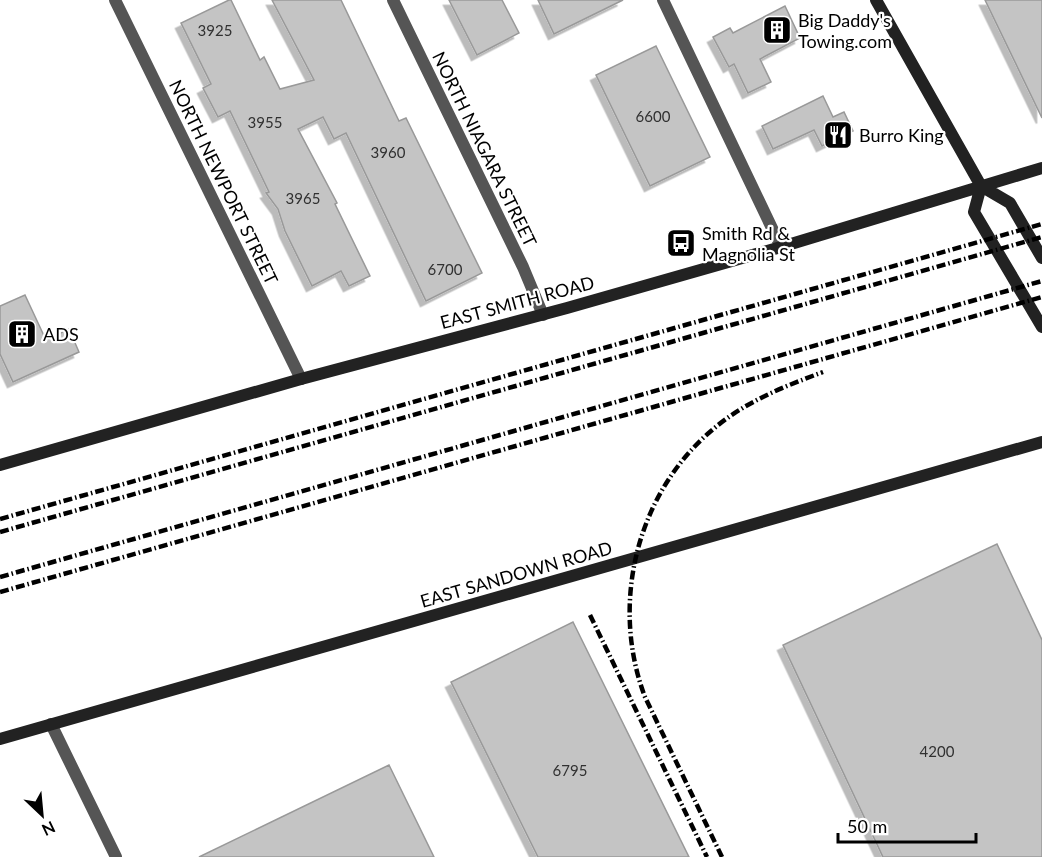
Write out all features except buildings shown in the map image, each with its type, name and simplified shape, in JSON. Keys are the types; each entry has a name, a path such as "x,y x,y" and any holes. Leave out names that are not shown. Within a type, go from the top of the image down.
{"street":[{"name":"NORTH NEWPORT STREET","path":"115,0 301,379"},
{"name":"NORTH NIAGARA STREET","path":"393,0 517,256 543,315"},
{"path":"663,0 781,247"},
{"path":"876,0 981,186 1010,202 1042,258"},
{"name":"EAST SMITH ROAD","path":"0,465 301,379 543,315 781,247 1042,168"},
{"path":"981,186 974,212 1042,327"},
{"name":"EAST SANDOWN ROAD","path":"0,739 1042,442"},
{"path":"51,724 116,857"}],"railway":[{"path":"0,519 1042,224"},
{"path":"0,532 1042,237"},
{"path":"0,577 1042,281"},
{"path":"0,592 1042,297"},
{"path":"722,857 645,697 635,662 630,626 631,589 637,554 648,519 664,487 685,457 711,431 750,404 823,372"},
{"path":"590,615 707,857"}],"place":[{"name":"Big Daddy's Towing.com","path":"777,30"},
{"name":"Burro King","path":"838,135"},
{"name":"Smith Rd & Magnolia St","path":"681,243"},
{"name":"ADS","path":"22,334"}]}
